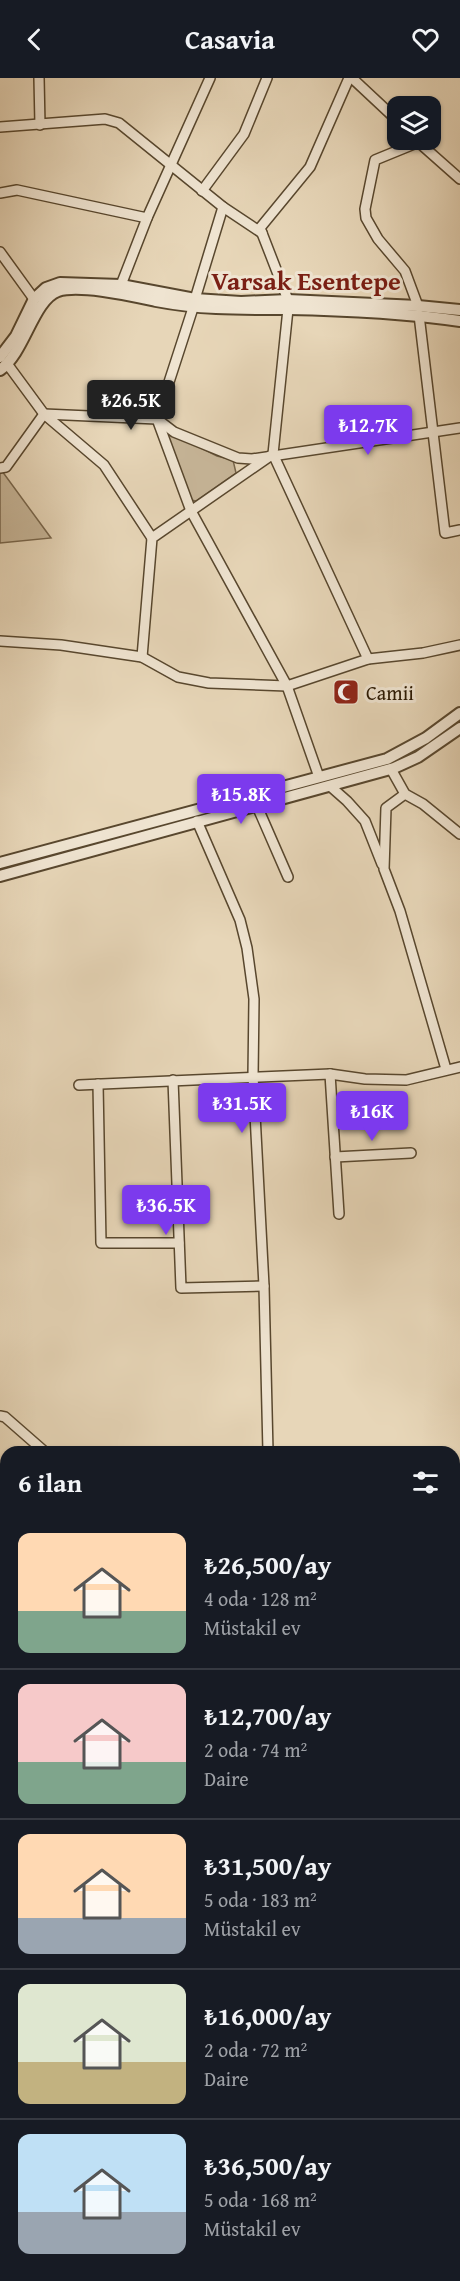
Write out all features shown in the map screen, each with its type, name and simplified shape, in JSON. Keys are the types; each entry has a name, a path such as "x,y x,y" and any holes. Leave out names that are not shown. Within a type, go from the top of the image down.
{"street":[{"path":"39,78 40,125"},
{"path":"121,285 147,218 210,78"},
{"path":"202,191 244,134 267,78"},
{"path":"368,659 273,454 288,305 260,228 310,167 350,78 387,112"},
{"path":"0,127 105,119 119,123 202,191 262,233"},
{"path":"398,150 375,160 365,209 366,218 378,239 405,271 418,311 445,532 460,530"},
{"path":"428,150 460,179"},
{"path":"0,193 17,190 147,218"},
{"path":"223,207 157,419 191,511 287,686 319,777 347,801 365,821 400,911 446,1069"},
{"path":"0,252 34,298"},
{"path":"2,362 34,298 46,288 60,283 121,285 194,304"},
{"path":"2,362 20,348 42,303 59,291 72,289 194,304 241,302 418,311 460,310"},
{"path":"418,311 460,321"},
{"path":"2,362 44,414 104,465 152,537 142,657"},
{"path":"44,414 157,419 174,432 238,458 252,459 273,454 460,428"},
{"path":"0,468 6,467 44,414"},
{"path":"152,537 273,454"},
{"path":"0,641 61,645 142,657 178,677 209,683 287,686 368,659 423,653 460,645"},
{"path":"0,863 387,759 409,749 460,713"},
{"path":"0,876 391,769 418,757 460,728"},
{"path":"391,769 405,794 423,804 460,834"},
{"path":"384,869 386,808 405,794"},
{"path":"257,806 288,877"},
{"path":"197,821 236,909 247,948 254,999 253,1076 264,1286 268,1446"},
{"path":"79,1085 330,1074 365,1079 406,1080 460,1067"},
{"path":"330,1074 339,1214"},
{"path":"173,1080 181,1288 264,1286"},
{"path":"98,1084 101,1243 179,1243"},
{"path":"335,1157 411,1153"},
{"path":"0,1416 5,1417 38,1446"}],"shaded area":[{"path":"171,433 217,456 233,460 236,473 196,501 191,500 167,435"},
{"path":"0,471 2,471 51,538 0,543"}],"place":[{"name":"Camii","path":"346,692"}],"district":[{"name":"Varsak Esentepe","path":"306,280"}]}
